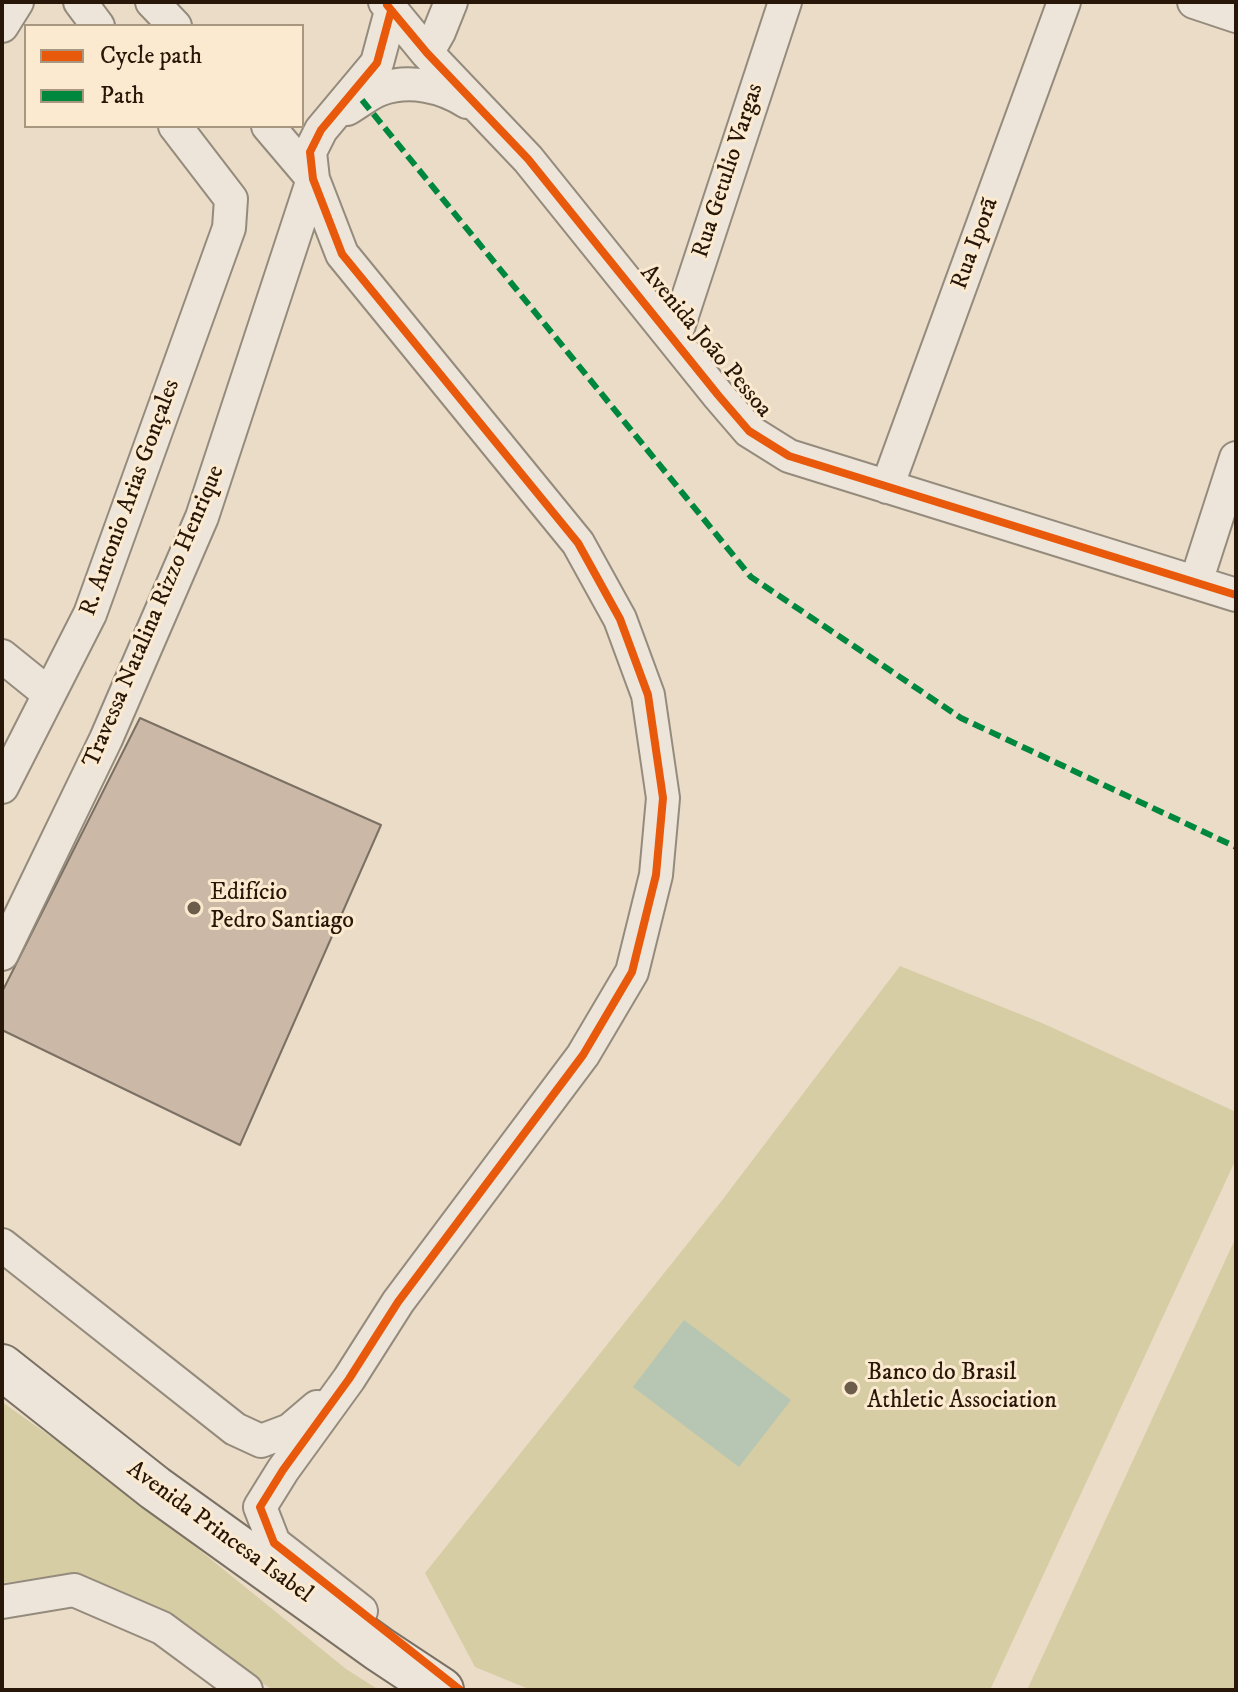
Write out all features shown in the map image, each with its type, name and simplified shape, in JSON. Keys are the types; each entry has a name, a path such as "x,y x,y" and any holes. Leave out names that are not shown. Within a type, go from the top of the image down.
{"main road":[{"name":"Avenida Princesa Isabel","path":"2,1367 155,1488 441,1690"}],"street":[{"path":"2,26 17,2"},
{"path":"80,2 96,24"},
{"path":"152,2 173,24"},
{"path":"427,53 451,2"},
{"name":"Rua Getulio Vargas","path":"674,340 785,2"},
{"name":"Rua Iporã","path":"887,487 1064,2"},
{"path":"1194,2 1236,16"},
{"path":"388,6 377,63 321,130 310,152 313,179 342,254 578,543 620,619 648,695 663,798 656,875 632,972 583,1055 398,1302 260,1507 274,1543 460,1690"},
{"name":"Avenida João Pessoa","path":"388,6 427,53 528,159 749,431 789,456 1236,595"},
{"path":"334,116 380,89 418,83 457,95 480,110"},
{"name":"R. Antonio Arias Gonçales","path":"2,787 90,614 229,228 231,199 177,128"},
{"path":"270,128 313,179"},
{"name":"Travessa Natalina Rizzo Henrique","path":"2,954 106,739 202,517 313,179"},
{"path":"1196,582 1236,458"},
{"path":"2,656 49,694"},
{"path":"2,1245 235,1429 261,1441 290,1430 349,1379"},
{"path":"2,1602 74,1590 162,1628 246,1690"}],"shaded area":[{"name":"Banco do Brasil Athletic Association","path":"900,966 1042,1023 1236,1112 1236,1159 990,1690 531,1690 475,1667 425,1573 720,1203"},
{"path":"1236,1237 1236,1690 1027,1690"},
{"path":"684,1320 791,1400 739,1467 633,1387"},
{"path":"2,1402 122,1487 346,1669 379,1690 273,1690 130,1597 85,1580 39,1578 2,1583"}],"building":[{"name":"Edifício Pedro Santiago","path":"140,718 381,825 240,1145 2,1030 2,992"}],"marked path":[{"path":"362,100 751,577 961,718 1236,847"}],"cycle path":[{"path":"387,5 427,53 528,159 749,431 789,456 1236,595"},
{"path":"391,11 377,63 321,130 310,152 313,179 342,254 578,543 620,619 648,695 663,798 656,875 632,972 583,1055 398,1302 260,1507 274,1543 460,1690"}],"place":[{"name":"Edifício Pedro Santiago","path":"194,908"},
{"name":"Banco do Brasil Athletic Association","path":"851,1388"}]}
